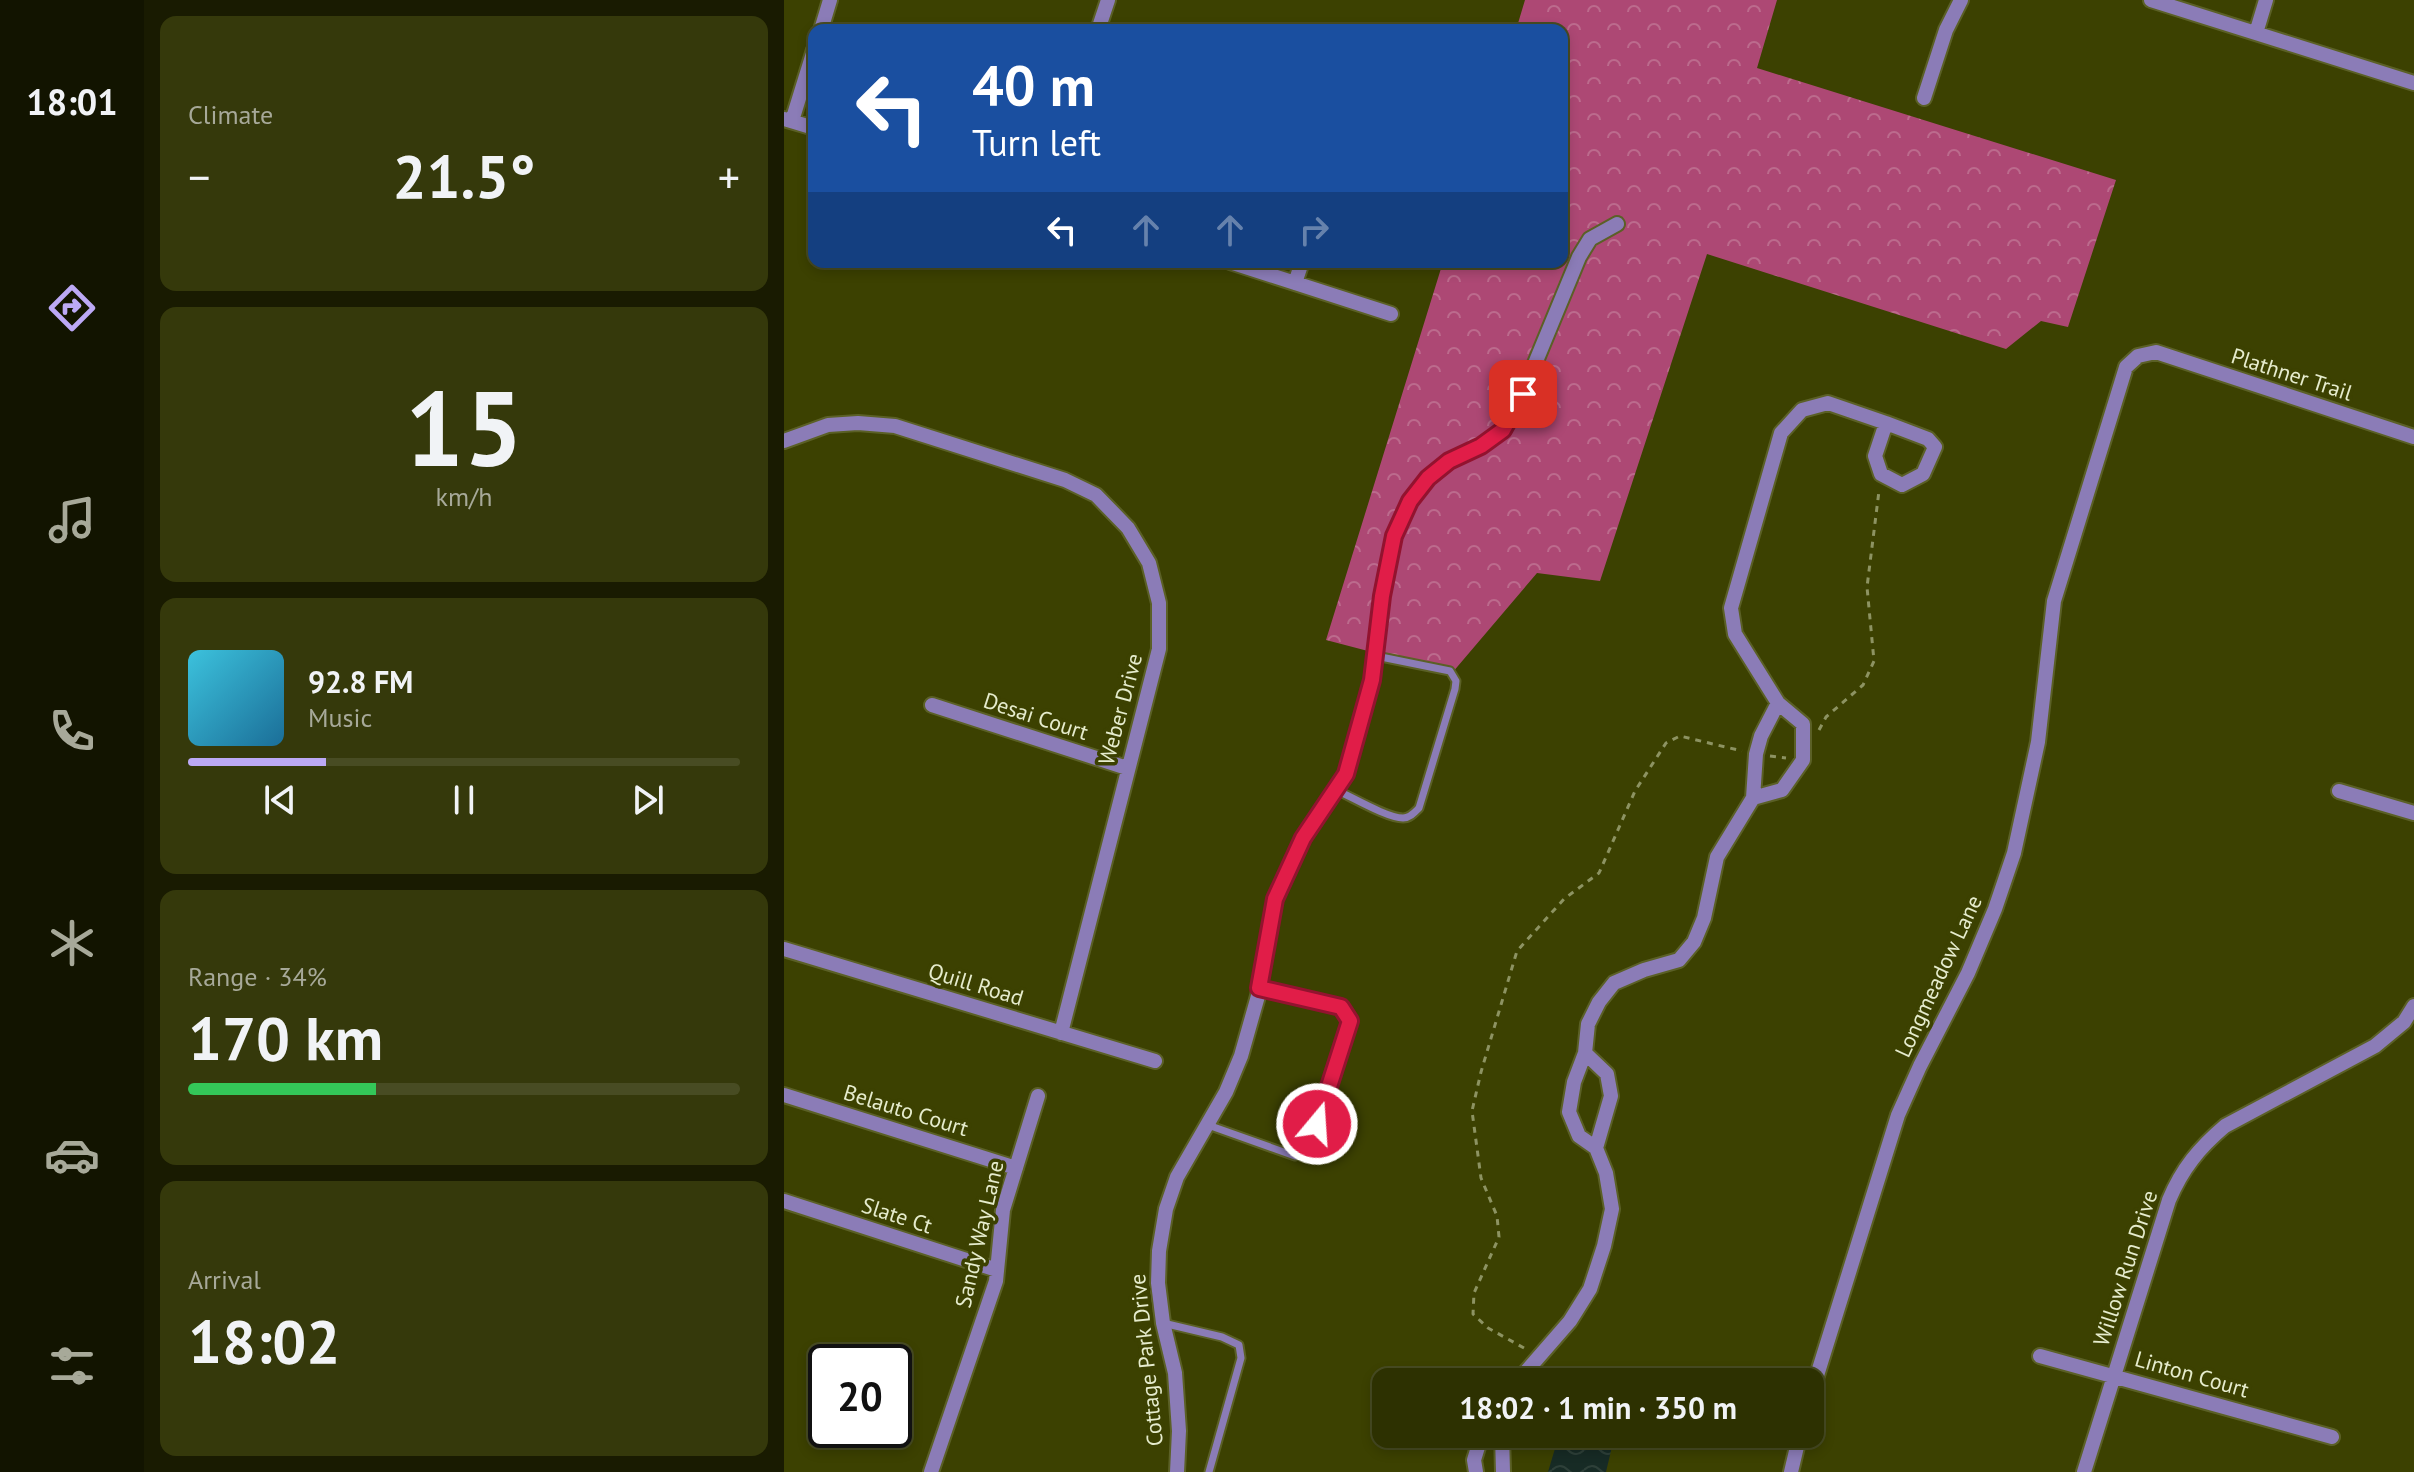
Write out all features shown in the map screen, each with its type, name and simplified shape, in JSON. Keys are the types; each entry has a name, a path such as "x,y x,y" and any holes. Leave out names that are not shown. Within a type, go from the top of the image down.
{"street":[{"path":"823,24 830,0"},
{"path":"1100,24 1108,0"},
{"path":"1924,98 1946,30 1961,0"},
{"path":"2151,0 2414,83"},
{"path":"2256,33 2266,0"},
{"path":"808,66 788,120 808,126"},
{"name":"Cottage Park Drive","path":"1177,1472 1179,1431 1175,1373 1163,1323 1158,1283 1159,1251 1166,1209 1177,1177 1208,1125 1241,1056 1259,988 1275,899 1303,838 1346,774 1372,680 1394,536 1410,501 1428,478 1449,461 1481,446 1503,430 1515,412 1579,257 1590,239 1617,224"},
{"path":"1249,268 1391,314"},
{"path":"1295,283 1300,268"},
{"name":"Plathner Trail","path":"2156,352 2414,437"},
{"name":"Longmeadow Lane","path":"1819,1368 1898,1115 1968,973 2014,853 2038,742 2054,601 2121,377 2133,359 2156,352"},
{"path":"1753,798 1782,790 1803,760 1803,724 1778,703 1735,634 1731,608 1781,433 1802,410 1828,403 1886,423 1928,439 1935,447 1923,474 1902,485 1881,474 1875,456 1886,423"},
{"name":"Weber Drive","path":"784,441 828,425 858,423 895,426 1065,480 1096,495 1128,528 1149,563 1159,603 1159,649 1061,1033"},
{"path":"1528,1368 1570,1321 1590,1289 1612,1209 1606,1173 1596,1148 1579,1136 1569,1112 1574,1082 1585,1053 1588,1024 1599,1002 1614,983 1679,960 1694,942 1704,918 1717,857 1753,798 1756,754 1761,736 1778,703"},
{"name":"Desai Court","path":"932,705 1127,768"},
{"path":"2339,791 2414,813"},
{"name":"Quill Road","path":"784,949 1155,1061"},
{"name":"Willow Run Drive","path":"2084,1472 2169,1200 2195,1154 2225,1126 2375,1046 2404,1022 2414,1006"},
{"path":"1585,1053 1607,1074 1611,1096 1596,1148"},
{"name":"Belauto Court","path":"784,1095 1016,1168"},
{"name":"Sandy Way Lane","path":"931,1472 996,1281 1003,1210 1038,1096"},
{"name":"Slate Ct","path":"784,1201 997,1270"},
{"name":"Linton Court","path":"2040,1356 2332,1437"},
{"path":"1476,1472 1474,1460 1478,1448"},
{"path":"1502,1448 1503,1472"},
{"path":"1791,1472 1797,1448"}],"lane":[{"path":"1334,789 1403,818 1419,808 1455,689 1454,675 1450,671 1375,656"},
{"path":"1208,1125 1295,1156 1308,1150 1350,1021 1341,1007 1259,988"},
{"path":"1163,1323 1222,1337 1239,1345 1241,1358 1209,1472"}],"path":[{"path":"1538,1356 1488,1328 1473,1314 1474,1293 1499,1237 1497,1216 1481,1178 1472,1111 1517,951 1564,899 1599,873 1635,791 1666,743 1680,736 1756,754 1803,760 1826,717 1863,685 1874,661 1867,587 1881,474"}],"green space":[{"path":"1525,0 1777,0 1757,68 2116,180 2068,327 2041,321 2006,349 1707,254 1600,581 1537,573 1452,673 1326,640 1441,268 1568,268 1568,24 1518,24"}],"water":[{"path":"1555,1448 1612,1448 1606,1472 1548,1472"}],"route":[{"path":"1317,1124 1350,1021 1341,1007 1259,988 1275,899 1303,838 1346,774 1372,680 1382,596 1394,536 1410,501 1428,478 1449,461 1481,446 1503,430 1523,394"}]}
